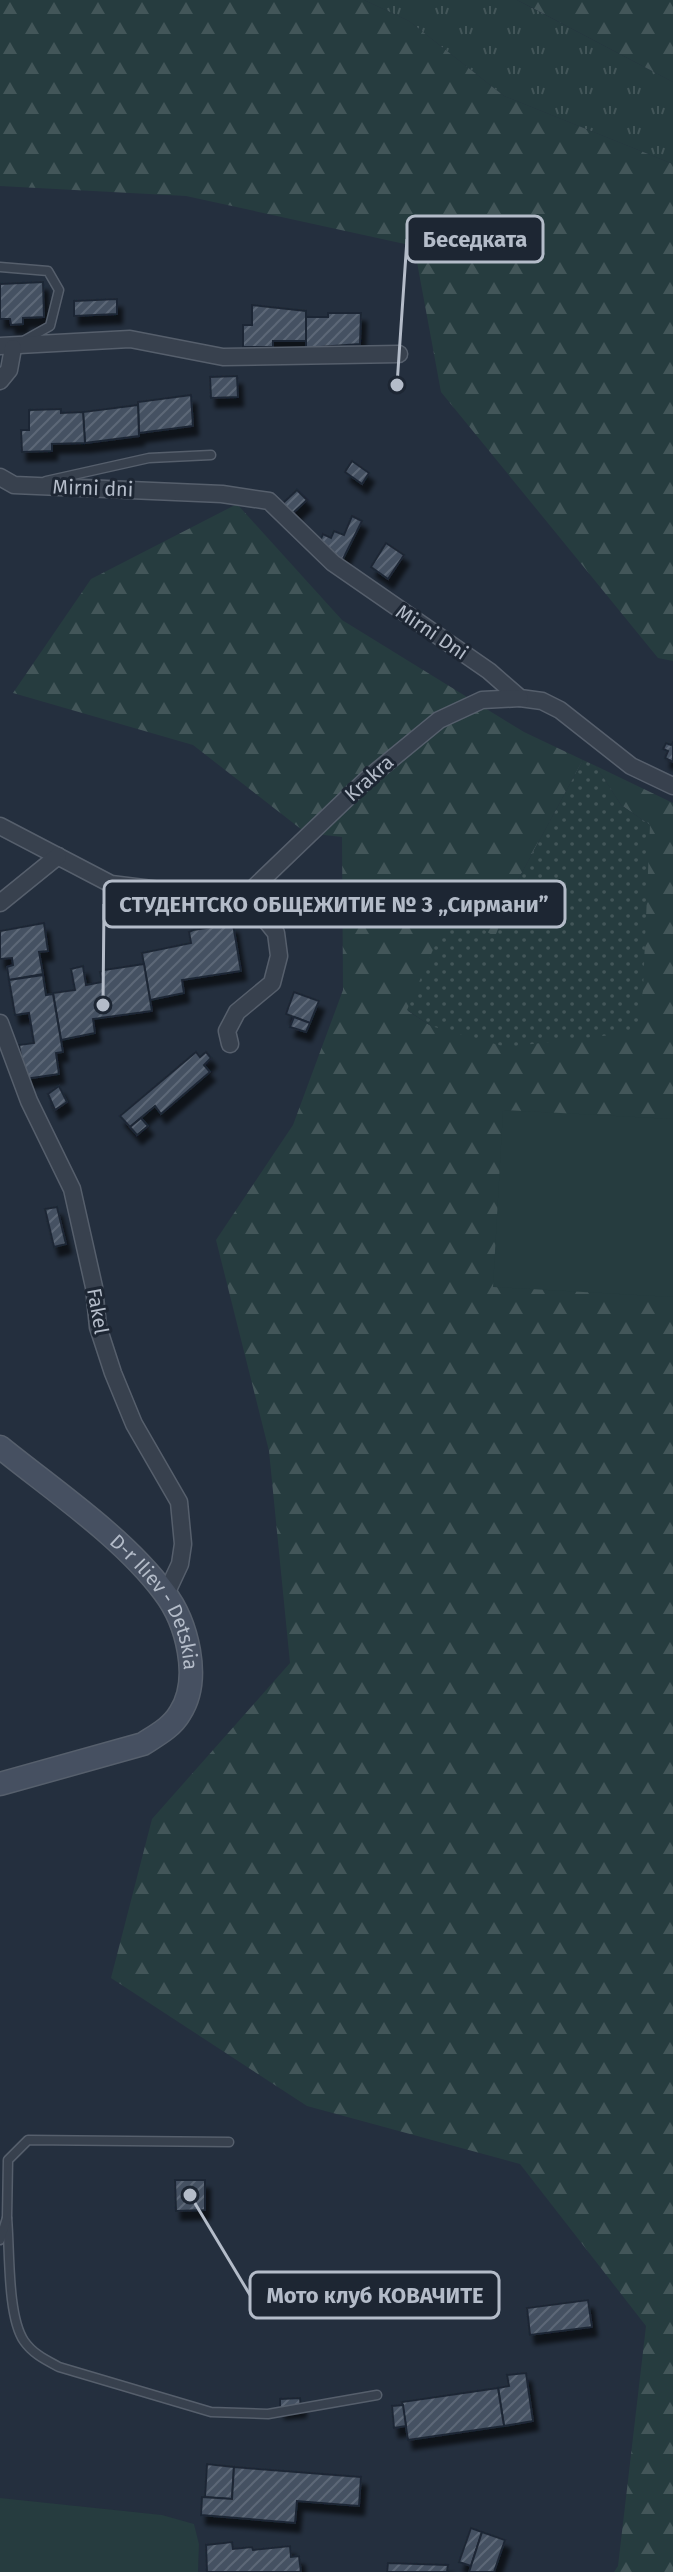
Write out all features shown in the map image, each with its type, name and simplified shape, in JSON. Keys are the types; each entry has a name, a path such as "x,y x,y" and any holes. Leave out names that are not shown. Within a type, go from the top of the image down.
{"street":[{"path":"0,381 9,370 6,347 130,339 223,357 399,354"},
{"name":"Mirni dni","path":"0,477 14,485 26,485"},
{"name":"Mirni Dni","path":"26,485 222,494 269,501 333,563 489,671 520,698 542,701 560,710 631,766 673,786"},
{"name":"Krakra","path":"241,900 357,789 439,720 482,700 520,698"},
{"path":"0,826 111,884 241,900 260,913 276,933 279,956 272,983 237,1012 227,1031 230,1044"},
{"path":"0,903 58,856"},
{"name":"Fakel","path":"0,1023 29,1101 72,1189 94,1287 98,1327 113,1373 134,1424 179,1502 183,1544 180,1564 166,1594"},
{"name":"D-r Iliev - Detskia","path":"0,1447 137,1561 166,1594 191,1658 183,1710 175,1720 143,1744 0,1784"}],"lane":[{"path":"0,267 48,271 59,290 50,326 6,347"},
{"path":"26,485 149,458 211,455"},
{"path":"229,2142 28,2140 8,2160 7,2218 16,2325 24,2342 39,2357 59,2367 211,2412 268,2414 377,2395"},
{"path":"0,2240 7,2218"},
{"path":"0,2279 13,2287"}],"green space":[{"path":"0,0 364,0 409,21 504,96 673,164 673,661 658,658 441,392 414,246 186,196 0,186"},
{"path":"364,0 517,0 673,82 673,164 504,96 409,21"},
{"path":"517,0 673,0 673,82 527,5"},
{"path":"237,504 342,620 524,732 583,760 513,889 495,938 451,909 408,1011 431,1026 650,825 621,805 596,766 673,803 673,2572 614,2572 618,2566 646,2326 520,2164 307,2106 111,1978 152,1819 290,1663 269,1451 216,1240 293,1125 343,990 342,837 306,833 193,745 13,693 91,579"},
{"path":"583,760 596,766 621,805 650,825 643,989 637,1032 506,1047 431,1026 407,1010 451,908 495,937 513,889"},
{"path":"503,1110 673,1119 673,1297 493,1287"},
{"path":"0,2498 162,2515 194,2524 199,2544 198,2572 0,2572"}],"building":[{"path":"43,282 44,317 23,318 23,324 11,325 10,319 0,319 0,284"},
{"path":"117,299 117,314 74,316 74,301"},
{"path":"252,305 306,311 306,341 273,341 273,347 243,347 243,325 252,325"},
{"path":"328,313 361,313 360,344 306,348 306,317 328,317"},
{"path":"237,376 238,397 211,398 210,377"},
{"path":"191,395 193,426 139,433 138,402"},
{"path":"138,405 139,436 85,443 83,412"},
{"path":"61,409 61,413 83,412 85,443 52,444 52,451 22,452 21,430 29,430 29,410"},
{"path":"352,461 369,473 362,484 345,472"},
{"path":"297,490 307,500 292,514 282,504"},
{"path":"352,516 362,521 341,563 320,541 323,534 331,538 334,531 344,535"},
{"path":"386,543 404,555 388,579 371,567"},
{"path":"673,742 673,762 665,758 668,751 663,749 666,743 671,745"},
{"path":"44,923 48,951 39,952 43,974 9,980 7,967 13,965 12,958 0,959 0,931"},
{"path":"233,924 241,971 182,980 184,993 150,1000 142,953 191,943 189,932 193,930"},
{"path":"144,964 152,1011 93,1019 95,1033 61,1040 53,993 75,990 71,969 83,966 86,985 102,982 100,972 104,970"},
{"path":"43,975 46,995 53,994 63,1052 56,1053 59,1074 25,1079 19,1045 34,1043 29,1013 15,1015 9,980"},
{"path":"294,992 319,1001 310,1023 286,1014"},
{"path":"294,1017 310,1023 306,1032 290,1027"},
{"path":"196,1052 200,1057 206,1052 211,1058 204,1065 210,1072 161,1114 155,1106 130,1127 120,1116"},
{"path":"59,1086 67,1102 55,1110 48,1094"},
{"path":"141,1118 148,1126 137,1135 130,1127"},
{"path":"57,1207 66,1244 54,1247 45,1209"},
{"path":"175,2180 205,2180 205,2210 176,2211"},
{"path":"588,2300 592,2327 530,2335 527,2308"},
{"path":"526,2373 533,2421 504,2426 498,2388 509,2386 507,2375"},
{"path":"498,2388 504,2426 408,2440 402,2402"},
{"path":"300,2398 301,2408 280,2410 280,2399"},
{"path":"403,2405 406,2426 394,2428 392,2406"},
{"path":"207,2464 234,2467 232,2499 205,2497"},
{"path":"234,2467 361,2477 359,2506 297,2501 295,2523 201,2515 202,2497 232,2499"},
{"path":"471,2528 482,2532 471,2566 459,2562"},
{"path":"482,2532 505,2540 494,2572 469,2572"},
{"path":"232,2542 233,2549 290,2546 291,2557 299,2556 301,2572 207,2572 206,2545"},
{"path":"388,2563 448,2565 447,2572 387,2572"}],"place":[{"name":"Беседката","path":"397,385"},
{"name":"СТУДЕНТСКО ОБЩЕЖИТИЕ № 3 „Сирмани”","path":"103,1005"},
{"name":"Мото клуб КОВАЧИТЕ","path":"190,2195"}]}
